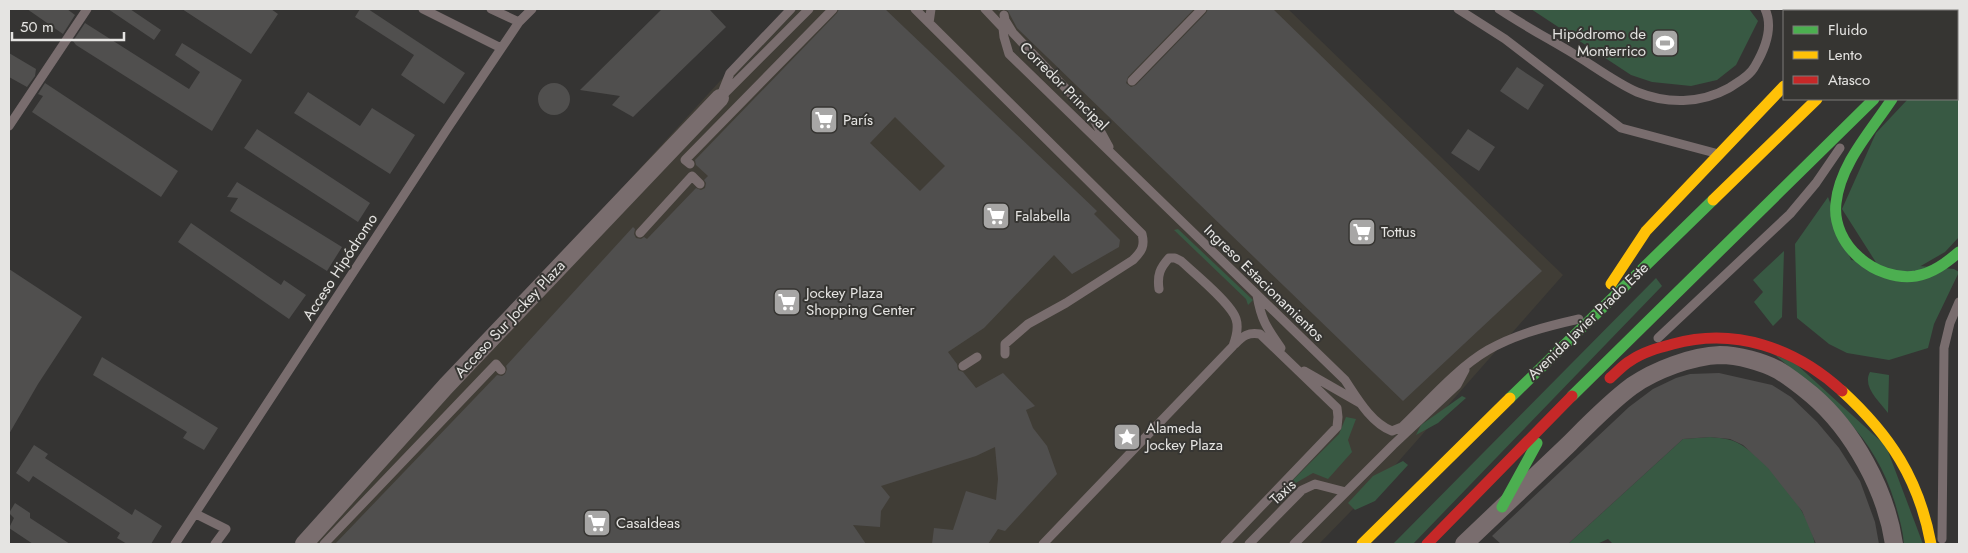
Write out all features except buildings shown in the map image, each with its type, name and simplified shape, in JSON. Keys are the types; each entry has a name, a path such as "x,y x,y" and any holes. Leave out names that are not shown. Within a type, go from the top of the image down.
{"highway":[{"path":"1593,316 1612,282 1646,232 1783,87"},
{"name":"Avenida Javier Prado Este","path":"1362,544 1816,100"},
{"path":"1427,544 1775,193 1872,100"},
{"path":"1891,100 1843,177 1836,202 1839,227 1859,258 1877,271 1888,275 1910,277 1929,273 1947,263 1959,252"},
{"path":"1502,507 1536,447 1549,419 1597,388 1632,359 1675,343 1717,337 1761,343 1776,348 1800,360 1847,395 1866,414 1897,452 1915,488 1924,513 1931,544"}],"street":[{"name":"Acceso Sur Jockey Plaza","path":"304,544 446,386 720,98"},
{"path":"1465,544 1604,410 1630,388 1662,370 1684,362 1720,355 1759,362 1777,370 1807,391 1833,416 1854,444 1868,470 1885,506 1894,544"}],"lane":[{"path":"9,126 87,9"},
{"path":"423,9 502,48"},
{"path":"491,9 519,22"},
{"name":"Acceso Hipódromo","path":"176,544 448,126 519,22 532,9"},
{"path":"720,98 730,72 792,9"},
{"path":"720,98 809,9"},
{"path":"690,164 686,160 833,9"},
{"path":"915,9 1142,234 1144,241 1142,252 1133,260 1066,303 1028,324 1005,344 1005,354"},
{"path":"929,22 932,9"},
{"name":"Corredor Principal","path":"985,9 1003,28 1009,54 1115,155"},
{"path":"1132,81 1202,9"},
{"path":"1458,9 1505,39 1621,128 1720,154"},
{"path":"1499,9 1636,91 1670,100 1698,100 1717,94 1739,82 1754,69 1765,49 1769,33 1768,15 1765,9"},
{"path":"1004,15 1013,33 1092,116 1115,155"},
{"path":"1632,359 1678,321 1790,214 1816,183 1872,100"},
{"name":"Ingreso Estacionamientos","path":"1115,155 1345,380 1362,405 1384,428 1392,431 1402,427 1468,364"},
{"path":"640,233 692,176 700,184"},
{"path":"1159,289 1158,279 1162,266 1169,258 1181,261 1230,308 1236,318 1236,338 1232,346"},
{"path":"1257,295 1263,322 1292,364 1362,405"},
{"path":"1942,544 1944,348 1950,323 1959,302"},
{"path":"1294,544 1393,445 1457,385 1468,364 1488,350 1514,338 1542,328 1593,316"},
{"path":"1043,544 1232,346 1245,334 1252,332 1260,334 1337,408 1337,427 1225,544"},
{"path":"963,366 976,357"},
{"path":"324,544 496,364 502,370"},
{"name":"Taxis","path":"1249,544 1302,490 1315,484 1346,492"},
{"path":"196,514 226,528 215,544"}],"shaded area":[{"path":"786,9 1288,9 1563,275 1390,471 1319,544 296,544"}],"green space":[{"name":"Hipódromo de Monterrico","path":"1531,9 1749,9 1758,21 1736,65 1717,80 1691,86 1652,82 1631,75"},
{"path":"1958,46 1959,237 1945,252 1919,267 1877,264 1842,209 1876,133 1907,100 1958,100"},
{"path":"1828,197 1851,260 1954,269 1959,272 1934,324 1928,348 1889,360 1847,353 1829,344 1797,318 1795,244"},
{"path":"1178,229 1253,300 1248,305 1246,299 1174,230"},
{"path":"1784,251 1782,317 1773,326 1754,302 1763,292 1753,280"},
{"path":"1656,278 1662,286 1413,544 1393,544"},
{"path":"1775,355 1795,363 1886,446 1923,544 1904,544 1898,513 1886,478 1862,437 1831,403"},
{"path":"1870,372 1889,375 1888,413 1876,399 1870,388 1868,378"},
{"path":"1462,396 1466,398 1438,423 1416,435 1421,425"},
{"path":"1346,417 1356,419 1348,440 1352,452 1328,479 1313,473 1294,484 1291,482 1339,434"},
{"path":"1710,437 1727,439 1739,444 1754,454 1777,476 1805,517 1815,544 1613,544 1608,539 1597,544 1568,544 1683,439"},
{"path":"1403,461 1408,465 1375,501 1355,510 1348,503 1373,476"}],"traffic: fast":[{"path":"1572,396 1873,100"},
{"path":"1891,100 1858,148 1843,175 1836,203 1836,218 1841,233 1859,257 1872,267 1886,273 1901,276 1916,276 1928,273 1944,264 1959,252"},
{"path":"1510,398 1713,200"},
{"path":"1502,507 1537,443"}],"traffic: slow":[{"path":"1611,284 1646,231 1783,87"},
{"path":"1713,200 1816,100"},
{"path":"1842,391 1874,424 1900,460 1919,499 1931,544"},
{"path":"1362,544 1510,398"}],"traffic: jam":[{"path":"1610,378 1627,363 1640,355 1673,344 1696,339 1719,338 1763,345 1784,353 1824,376 1842,391"},
{"path":"1427,544 1572,396"}],"place":[{"name":"Hipódromo de Monterrico","path":"1665,43"},
{"name":"París","path":"824,120"},
{"name":"Falabella","path":"996,216"},
{"name":"Tottus","path":"1362,232"},
{"name":"Jockey Plaza Shopping Center","path":"787,302"},
{"name":"Alameda Jockey Plaza","path":"1127,437"},
{"name":"CasaIdeas","path":"597,523"}]}
